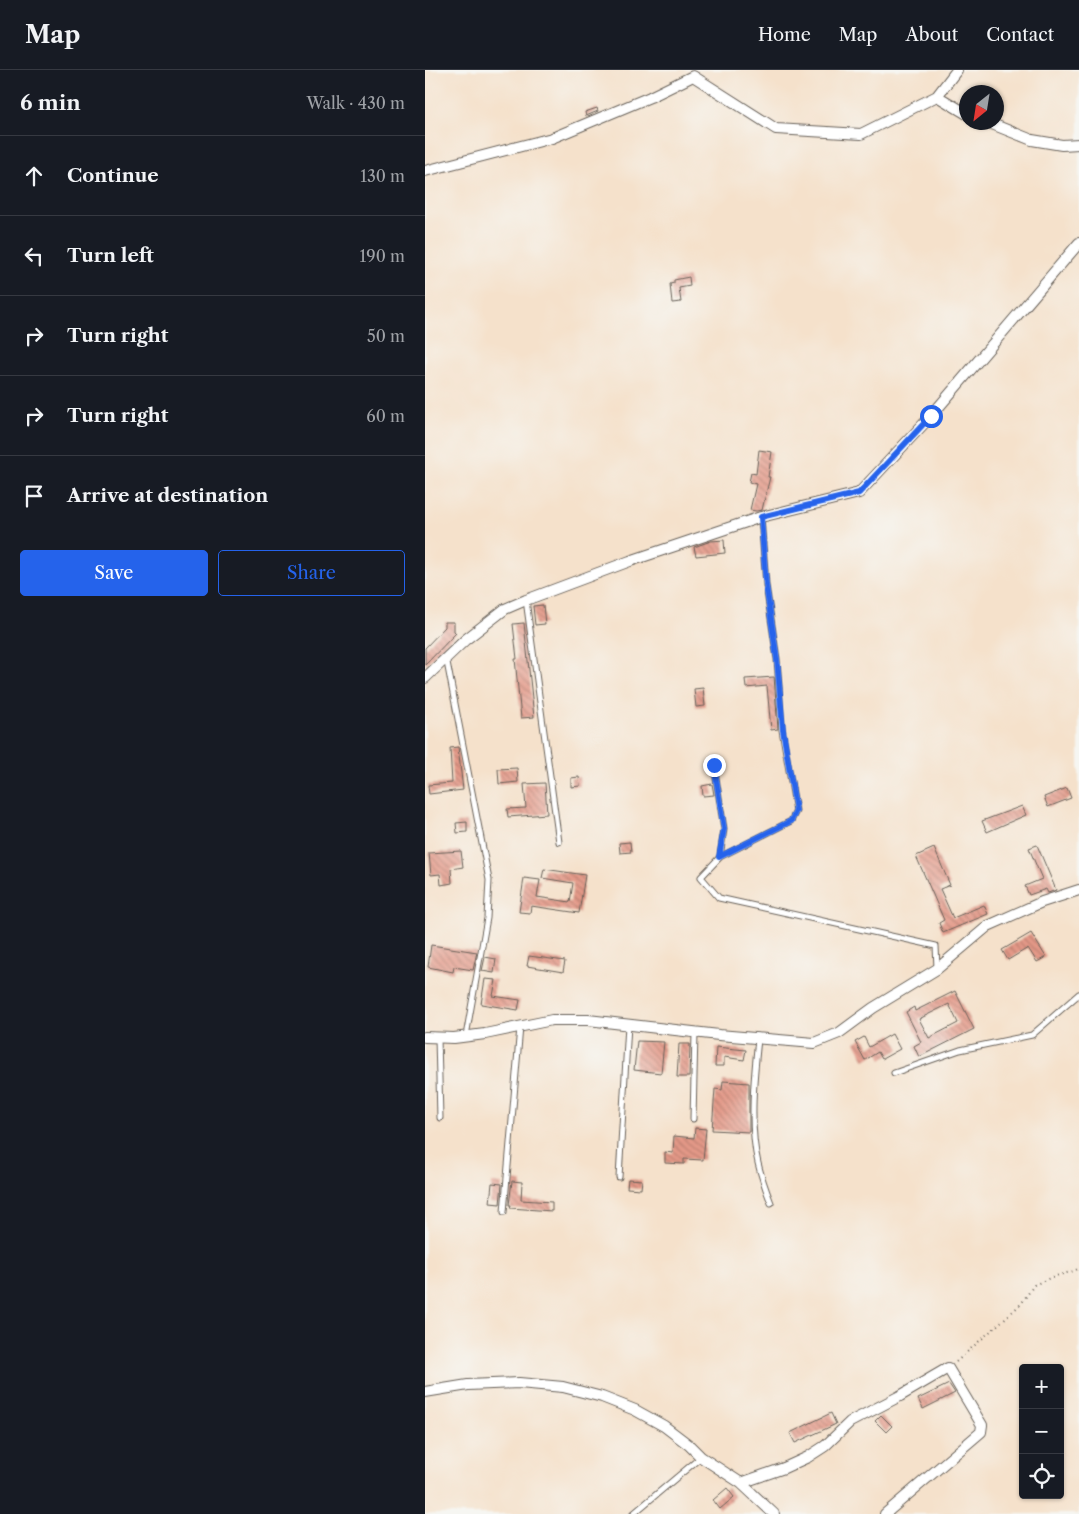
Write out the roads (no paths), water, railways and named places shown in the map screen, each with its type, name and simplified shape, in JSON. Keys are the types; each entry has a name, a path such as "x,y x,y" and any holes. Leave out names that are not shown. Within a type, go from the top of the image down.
{"street":[{"path":"425,171 552,138 650,97 693,76 776,129 861,134 937,96 957,70"},
{"path":"937,96 959,109"},
{"path":"1004,129 1032,140 1062,145 1079,144"},
{"path":"425,678 465,640 505,609 526,600 630,561 761,517 859,493 931,416 1079,243"},
{"path":"425,1037 466,1036 552,1020 588,1020 758,1039 815,1043 839,1033 873,1008 937,969 988,926 1042,902 1079,890"},
{"path":"741,1483 784,1468 808,1457 825,1446 851,1422 948,1368 982,1425 981,1432 885,1514"},
{"path":"425,1392 467,1385 519,1383 563,1387 602,1398 635,1410 664,1426 701,1457 741,1483 774,1514"}],"lane":[{"path":"761,517 766,585 777,659 783,730 796,811 791,821 719,857 701,877 719,898 936,946 937,969"},
{"path":"526,600 559,842"},
{"path":"446,657 489,880 487,918 466,1036"},
{"path":"714,765 724,829 719,857"},
{"path":"894,1073 960,1050 1032,1035 1079,994"},
{"path":"619,1177 628,1025"},
{"path":"504,1212 519,1026"},
{"path":"693,1119 695,1032"},
{"path":"438,1038 440,1118"},
{"path":"758,1039 753,1084 757,1162 771,1203"},
{"path":"633,1514 701,1457"}]}
